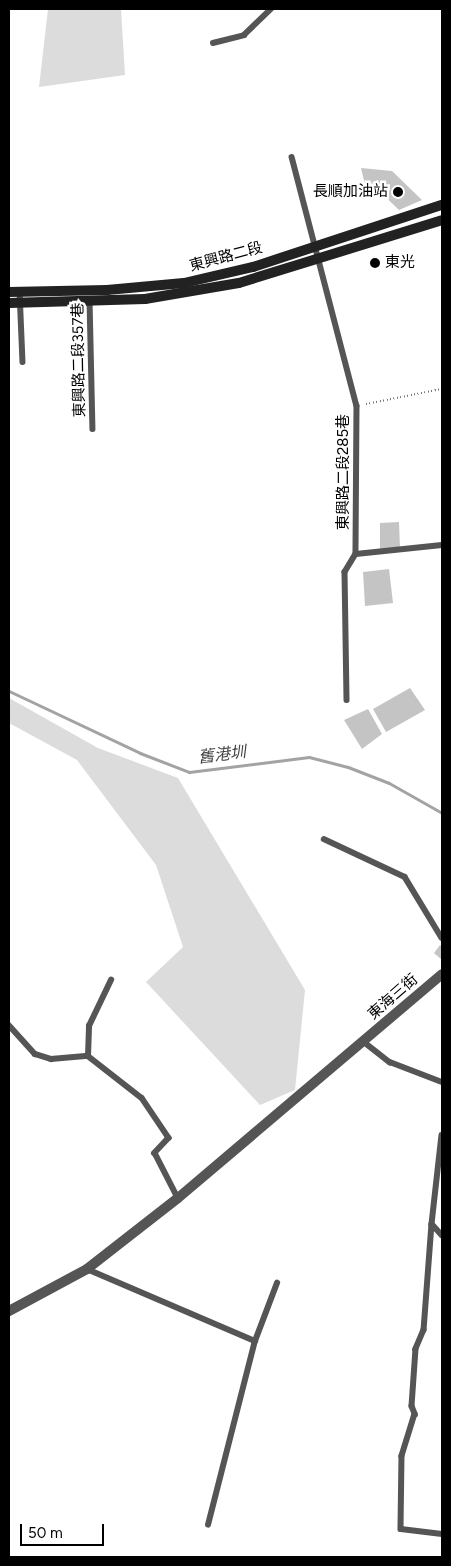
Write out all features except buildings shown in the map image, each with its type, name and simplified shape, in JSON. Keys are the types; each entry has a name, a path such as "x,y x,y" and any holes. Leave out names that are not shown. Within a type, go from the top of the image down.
{"main road":[{"name":"東興路二段","path":"9,292 90,290 184,283 253,267 442,205"},
{"name":"東興路二段","path":"9,303 145,299 192,292 254,280 442,220"}],"street":[{"name":"東海三街","path":"9,1311 87,1269 178,1198 442,974"}],"lane":[{"path":"213,43 244,35 271,9"},
{"name":"東興路二段285巷","path":"292,156 357,406 356,554 345,572 347,700"},
{"name":"東興路二段357巷","path":"90,290 93,429"},
{"path":"20,291 23,362"},
{"path":"356,554 442,545"},
{"path":"324,839 405,877 442,938"},
{"path":"88,1056 90,1026 111,980"},
{"path":"9,1025 40,1056 51,1059 88,1056 142,1098 169,1138 155,1153 178,1198"},
{"path":"364,1042 390,1062 442,1082"},
{"path":"442,1135 432,1224 424,1330 416,1349 412,1406 415,1414 402,1456 401,1529 442,1534"},
{"path":"432,1224 442,1236"},
{"path":"87,1269 255,1341"},
{"path":"208,1525 255,1341 278,1283"}],"path":[{"path":"357,406 442,389"}],"shaded area":[{"path":"48,9 121,9 125,75 39,87"},
{"path":"9,698 98,748 178,778 305,990 295,1090 260,1105 146,982 183,947 156,865 77,760 9,723"}],"waterway":[{"name":"舊港圳","path":"9,691 140,753 189,772 309,757 348,767 389,783 442,813"}],"place":[{"name":"長順加油站","path":"398,192"},
{"name":"東光","path":"375,263"}]}
